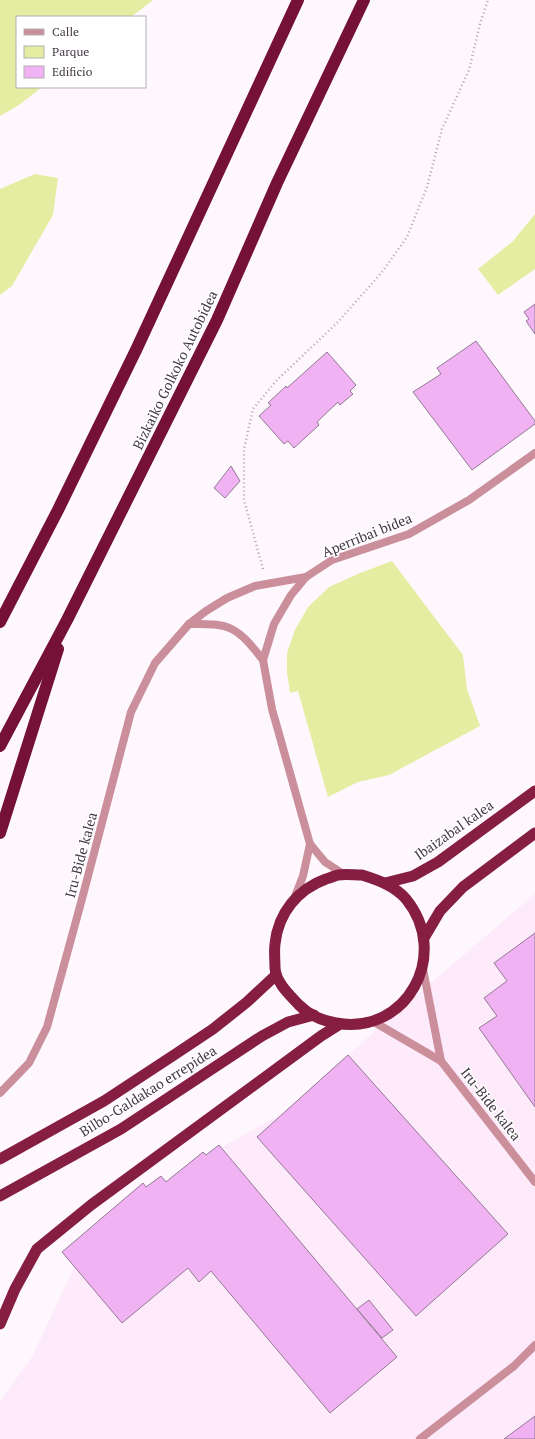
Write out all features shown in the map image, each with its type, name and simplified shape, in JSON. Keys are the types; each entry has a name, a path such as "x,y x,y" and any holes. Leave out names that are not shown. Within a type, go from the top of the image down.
{"highway":[{"path":"0,622 58,510 137,348 298,0"},
{"name":"Bizkaiko Golkoko Autobidea","path":"0,746 67,620 217,320 277,182 364,0"},
{"path":"0,833 67,620"},
{"name":"Ibaizabal kalea","path":"385,883 413,876 438,862 535,791"},
{"path":"424,938 440,911 463,887 535,833"},
{"path":"345,875 362,875 385,883 406,898 419,920 424,938 423,969 413,992 395,1010 374,1022 349,1026 325,1021 303,1010 287,992 276,975 274,944 280,921 294,900 313,884 336,876 345,875"},
{"name":"Bilbo-Galdakao errepidea","path":"0,1159 104,1101 213,1029 247,1002 276,975"},
{"name":"Bilbo-Galdakao errepidea","path":"0,1196 121,1129 262,1036 288,1022 314,1015"},
{"path":"0,1324 15,1289 37,1249 91,1205 321,1036 340,1024"}],"street":[{"name":"Aperribai bidea","path":"310,844 272,709 263,660 274,624 291,594 306,577 332,560 409,534 469,500 535,454"},
{"name":"Iru-Bide kalea","path":"0,1093 29,1063 47,1027 131,712 155,663 189,624 206,611 228,598 255,586 266,583 306,577"},
{"path":"189,624 209,623 223,625 233,629 246,638 263,660"},
{"path":"310,844 325,862 345,875"},
{"path":"294,900 304,876 310,844"},
{"path":"423,969 441,1061"},
{"path":"374,1022 441,1061"},
{"name":"Iru-Bide kalea","path":"441,1061 535,1182"},
{"path":"420,1439 514,1366 535,1345"}],"path":[{"path":"266,583 244,500 244,449 253,409 276,381 338,322 382,272 407,237 427,187 442,129 469,70 480,24 488,0"}],"shaded area":[{"path":"535,894 535,1439 0,1439 0,1401 32,1357 84,1246 175,1173 281,1114 399,1010"}],"green space":[{"path":"0,0 153,0 132,16 16,16 16,88 41,88 19,105 0,116"},
{"path":"35,174 58,178 53,215 12,286 0,295 0,189"},
{"path":"535,214 535,269 498,295 478,269 513,241"},
{"path":"392,561 463,655 467,689 480,726 389,775 358,782 328,797 298,691 290,693 287,672 287,653 295,630 308,607 329,587"}],"building":[{"path":"535,304 535,334 526,321 529,319 524,312"},
{"path":"476,341 535,421 535,424 472,470 413,392 441,374 437,368"},
{"path":"327,352 356,385 350,391 353,394 340,405 338,402 317,422 319,425 294,448 288,441 284,444 259,416 271,405 268,403 286,386 287,388"},
{"path":"231,466 240,481 225,498 214,488"},
{"path":"535,933 535,1107 479,1028 497,1016 484,998 507,981 494,963"},
{"path":"348,1055 508,1234 416,1316 257,1137"},
{"path":"219,1145 397,1357 330,1413 211,1271 199,1282 188,1268 122,1323 62,1252 143,1183 146,1187 161,1176 166,1182 203,1152 206,1155"},
{"path":"369,1300 393,1330 382,1338 357,1309"},
{"path":"535,1416 535,1439 504,1439"}]}
